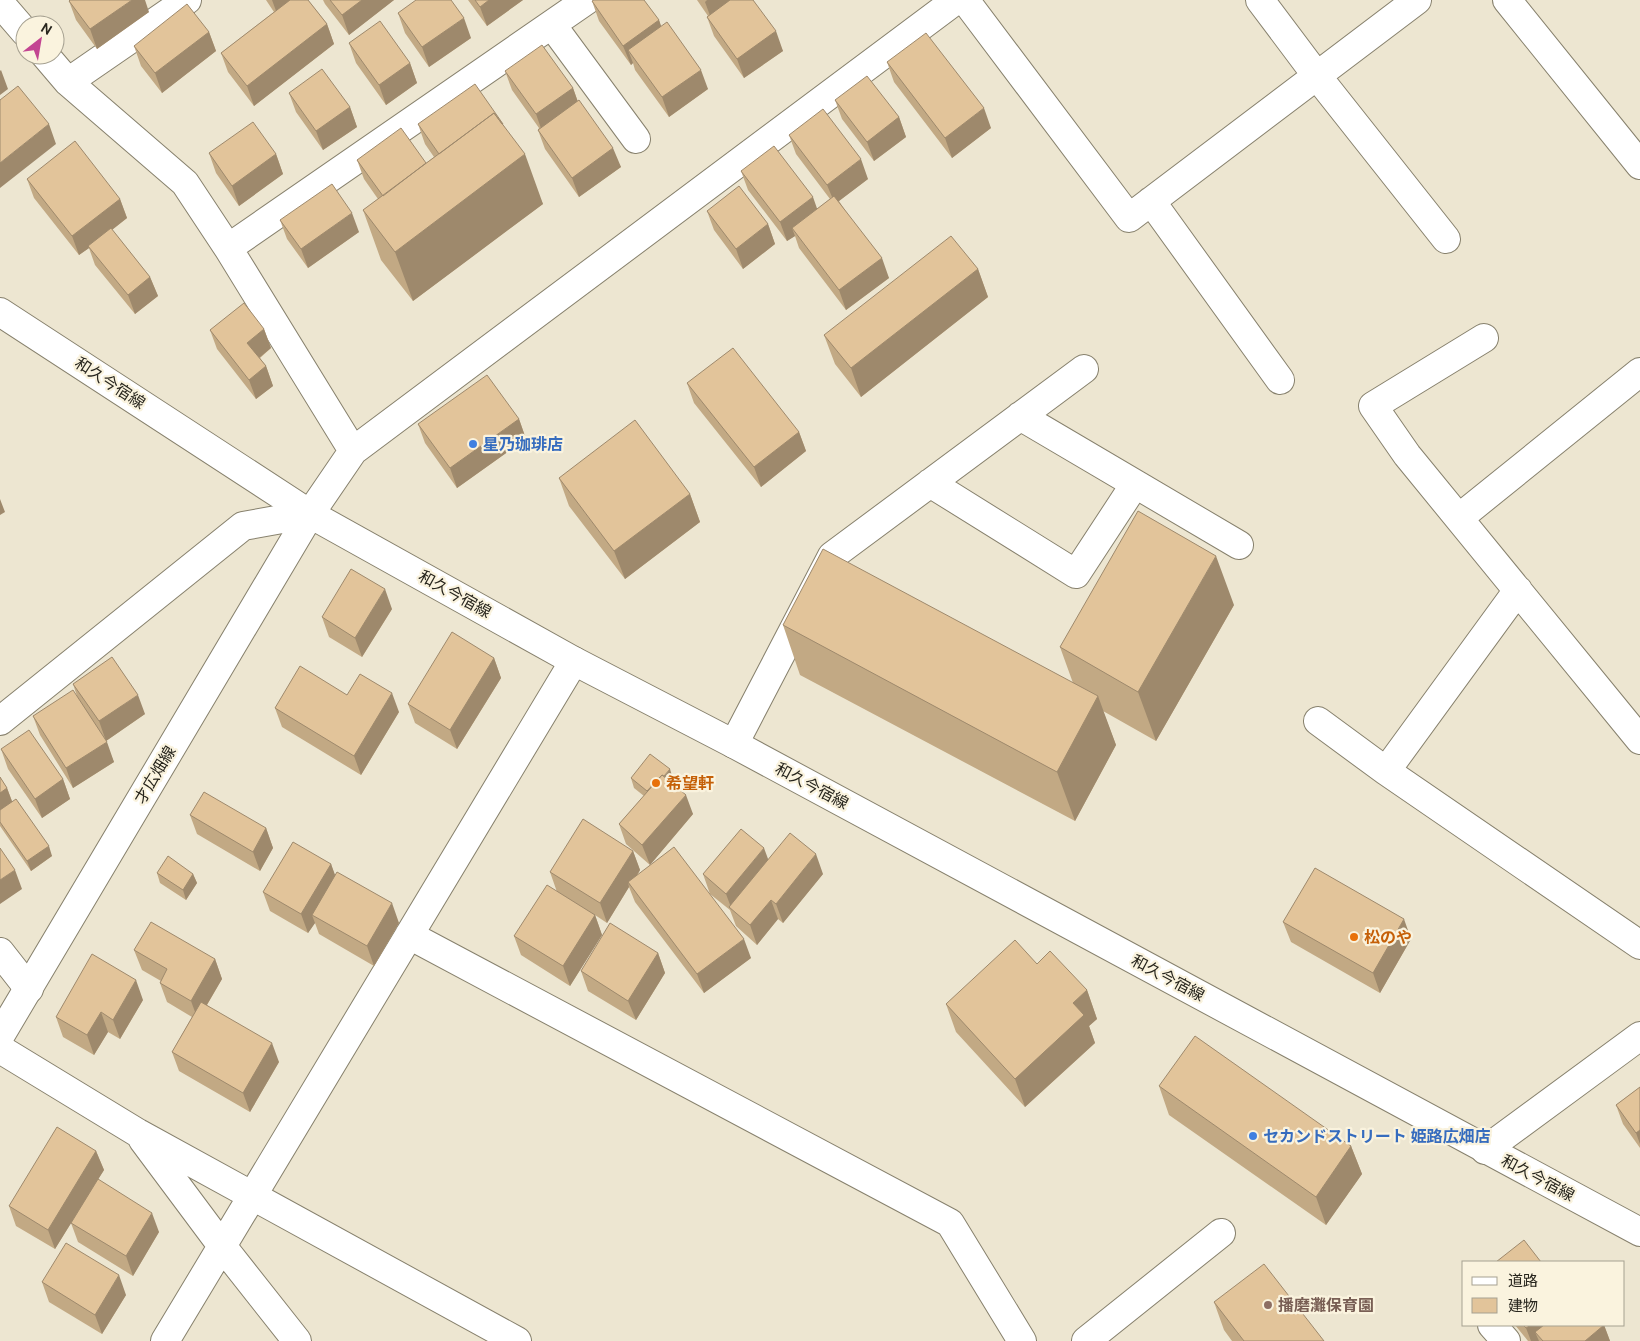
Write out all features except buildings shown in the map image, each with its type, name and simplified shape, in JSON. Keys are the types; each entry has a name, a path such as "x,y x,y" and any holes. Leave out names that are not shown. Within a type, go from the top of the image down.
{"street":[{"path":"68,82 187,0"},
{"path":"228,248 587,0"},
{"name":"才広畑線","path":"0,1036 310,514 353,451 956,0"},
{"path":"965,0 1129,218 1417,0"},
{"path":"1260,0 1317,76 1446,239"},
{"path":"1507,0 1640,165"},
{"path":"0,3 15,20"},
{"path":"552,24 636,139"},
{"path":"54,65 68,82 185,183 228,248 353,451"},
{"path":"1151,201 1280,380"},
{"name":"和久今宿線","path":"0,312 310,514 574,661 734,744 1640,1232"},
{"path":"1484,338 1373,406 1407,455 1640,740"},
{"path":"734,744 832,556 1084,369"},
{"path":"1459,518 1636,382"},
{"path":"1020,416 1240,545"},
{"path":"930,484 1076,574 1134,484"},
{"path":"0,721 242,526 310,514"},
{"path":"1386,771 1518,590"},
{"path":"165,1341 574,661"},
{"path":"1318,721 1386,771 1640,945"},
{"path":"409,935 950,1223 1022,1341"},
{"path":"0,952 29,989"},
{"path":"1485,1150 1640,1036"},
{"path":"0,1049 138,1133 517,1341"},
{"path":"138,1133 222,1246 297,1341"},
{"path":"1086,1341 1221,1233"},
{"path":"1493,1326 1506,1341"}],"place":[{"name":"星乃珈琲店","path":"473,444"},
{"name":"希望軒","path":"656,783"},
{"name":"松のや","path":"1354,937"},
{"name":"セカンドストリート 姫路広畑店","path":"1253,1136"},
{"name":"播磨灘保育園","path":"1268,1305"}]}
